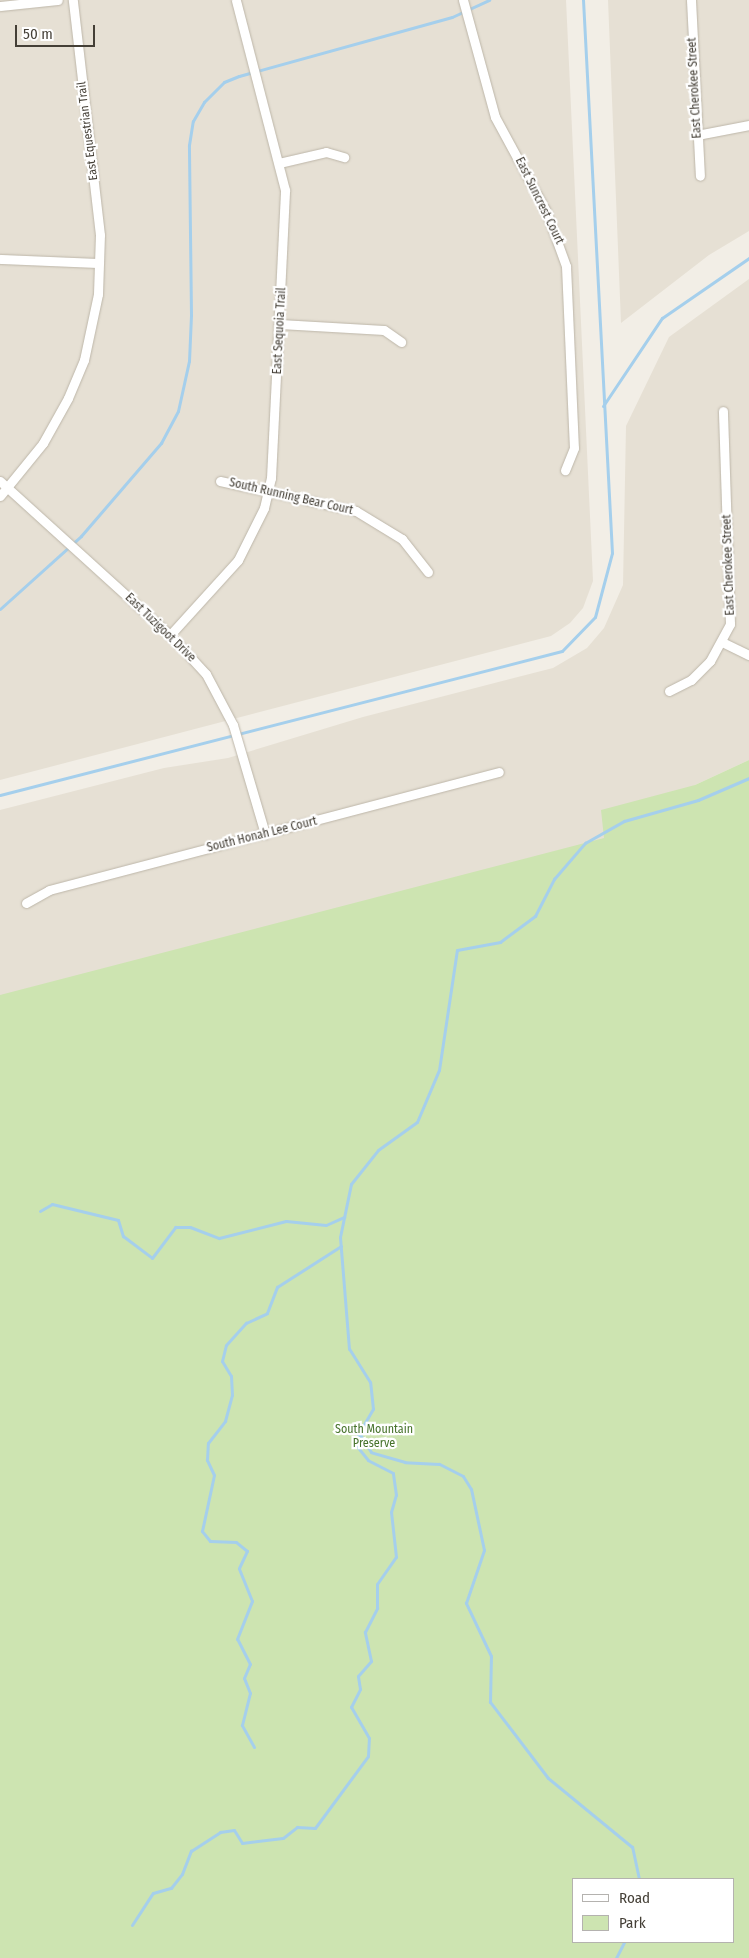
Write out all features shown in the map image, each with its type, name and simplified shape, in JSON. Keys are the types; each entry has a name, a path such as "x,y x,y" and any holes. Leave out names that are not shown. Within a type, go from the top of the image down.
{"street":[{"path":"0,6 58,0"},
{"name":"East Equestrian Trail","path":"0,496 44,443 84,360 98,294 100,236 73,0"},
{"name":"East Sequoia Trail","path":"170,634 238,560 268,492 287,219 279,164 236,0"},
{"name":"East Cherokee Street","path":"691,0 700,176"},
{"name":"East Suncrest Court","path":"463,1 495,117 546,211 566,266 574,448 566,470"},
{"path":"697,135 749,124"},
{"path":"279,164 326,152 344,157"},
{"path":"0,259 99,263"},
{"path":"280,324 384,330 401,342"},
{"name":"East Cherokee Street","path":"669,691 691,680 722,642 730,624 731,597 723,411"},
{"name":"East Tuzigoot Drive","path":"0,481 76,552 170,634 206,674 233,725 240,743 265,834"},
{"name":"South Running Bear Court","path":"220,481 363,514 402,539 428,572"},
{"path":"722,642 749,655"},
{"name":"South Honah Lee Court","path":"26,903 49,890 499,772"}],"shaded area":[{"path":"0,0 566,0 593,581 583,608 570,623 551,636 0,780"},
{"path":"608,0 749,0 749,231 709,255 621,323"},
{"path":"749,279 749,760 695,785 605,840 0,996 0,810 164,768 228,758 363,717 553,668 587,648 604,628 623,585 626,426 669,337"}],"green space":[{"name":"South Mountain Preserve","path":"749,760 749,1958 0,1958 0,995 604,838 601,810 695,785"}],"waterway":[{"path":"0,609 81,536 161,443 178,411 189,361 191,315 189,145 193,121 204,102 224,82 239,76 452,17 489,0"},
{"path":"0,795 562,651 595,617 612,553 583,0"},
{"path":"603,406 662,318 749,258"},
{"path":"639,1878 632,1847 548,1778 490,1702 491,1656 466,1603 484,1550 471,1489 463,1476 439,1464 405,1462 371,1452 359,1433 373,1409 370,1382 349,1349 340,1237 351,1184 378,1150 417,1122 439,1070 457,950 500,942 535,916 554,879 585,843 624,821 698,800 749,778"},
{"path":"40,1211 52,1204 118,1220 123,1236 152,1258 175,1227 190,1227 219,1238 286,1221 326,1225 344,1217"},
{"path":"254,1747 242,1725 250,1693 244,1678 250,1664 237,1639 252,1601 239,1568 247,1551 236,1542 210,1541 202,1531 214,1475 207,1460 208,1443 225,1421 232,1395 231,1376 222,1361 226,1345 246,1323 267,1313 277,1287 341,1246"},
{"path":"132,1925 153,1893 171,1888 182,1874 191,1851 220,1832 234,1830 242,1843 283,1838 297,1827 315,1828 368,1756 369,1738 351,1707 360,1689 358,1676 371,1661 365,1632 377,1608 377,1584 396,1557 391,1512 396,1495 393,1473 368,1460 355,1444 359,1433"},
{"path":"616,1958 624,1943"}]}
